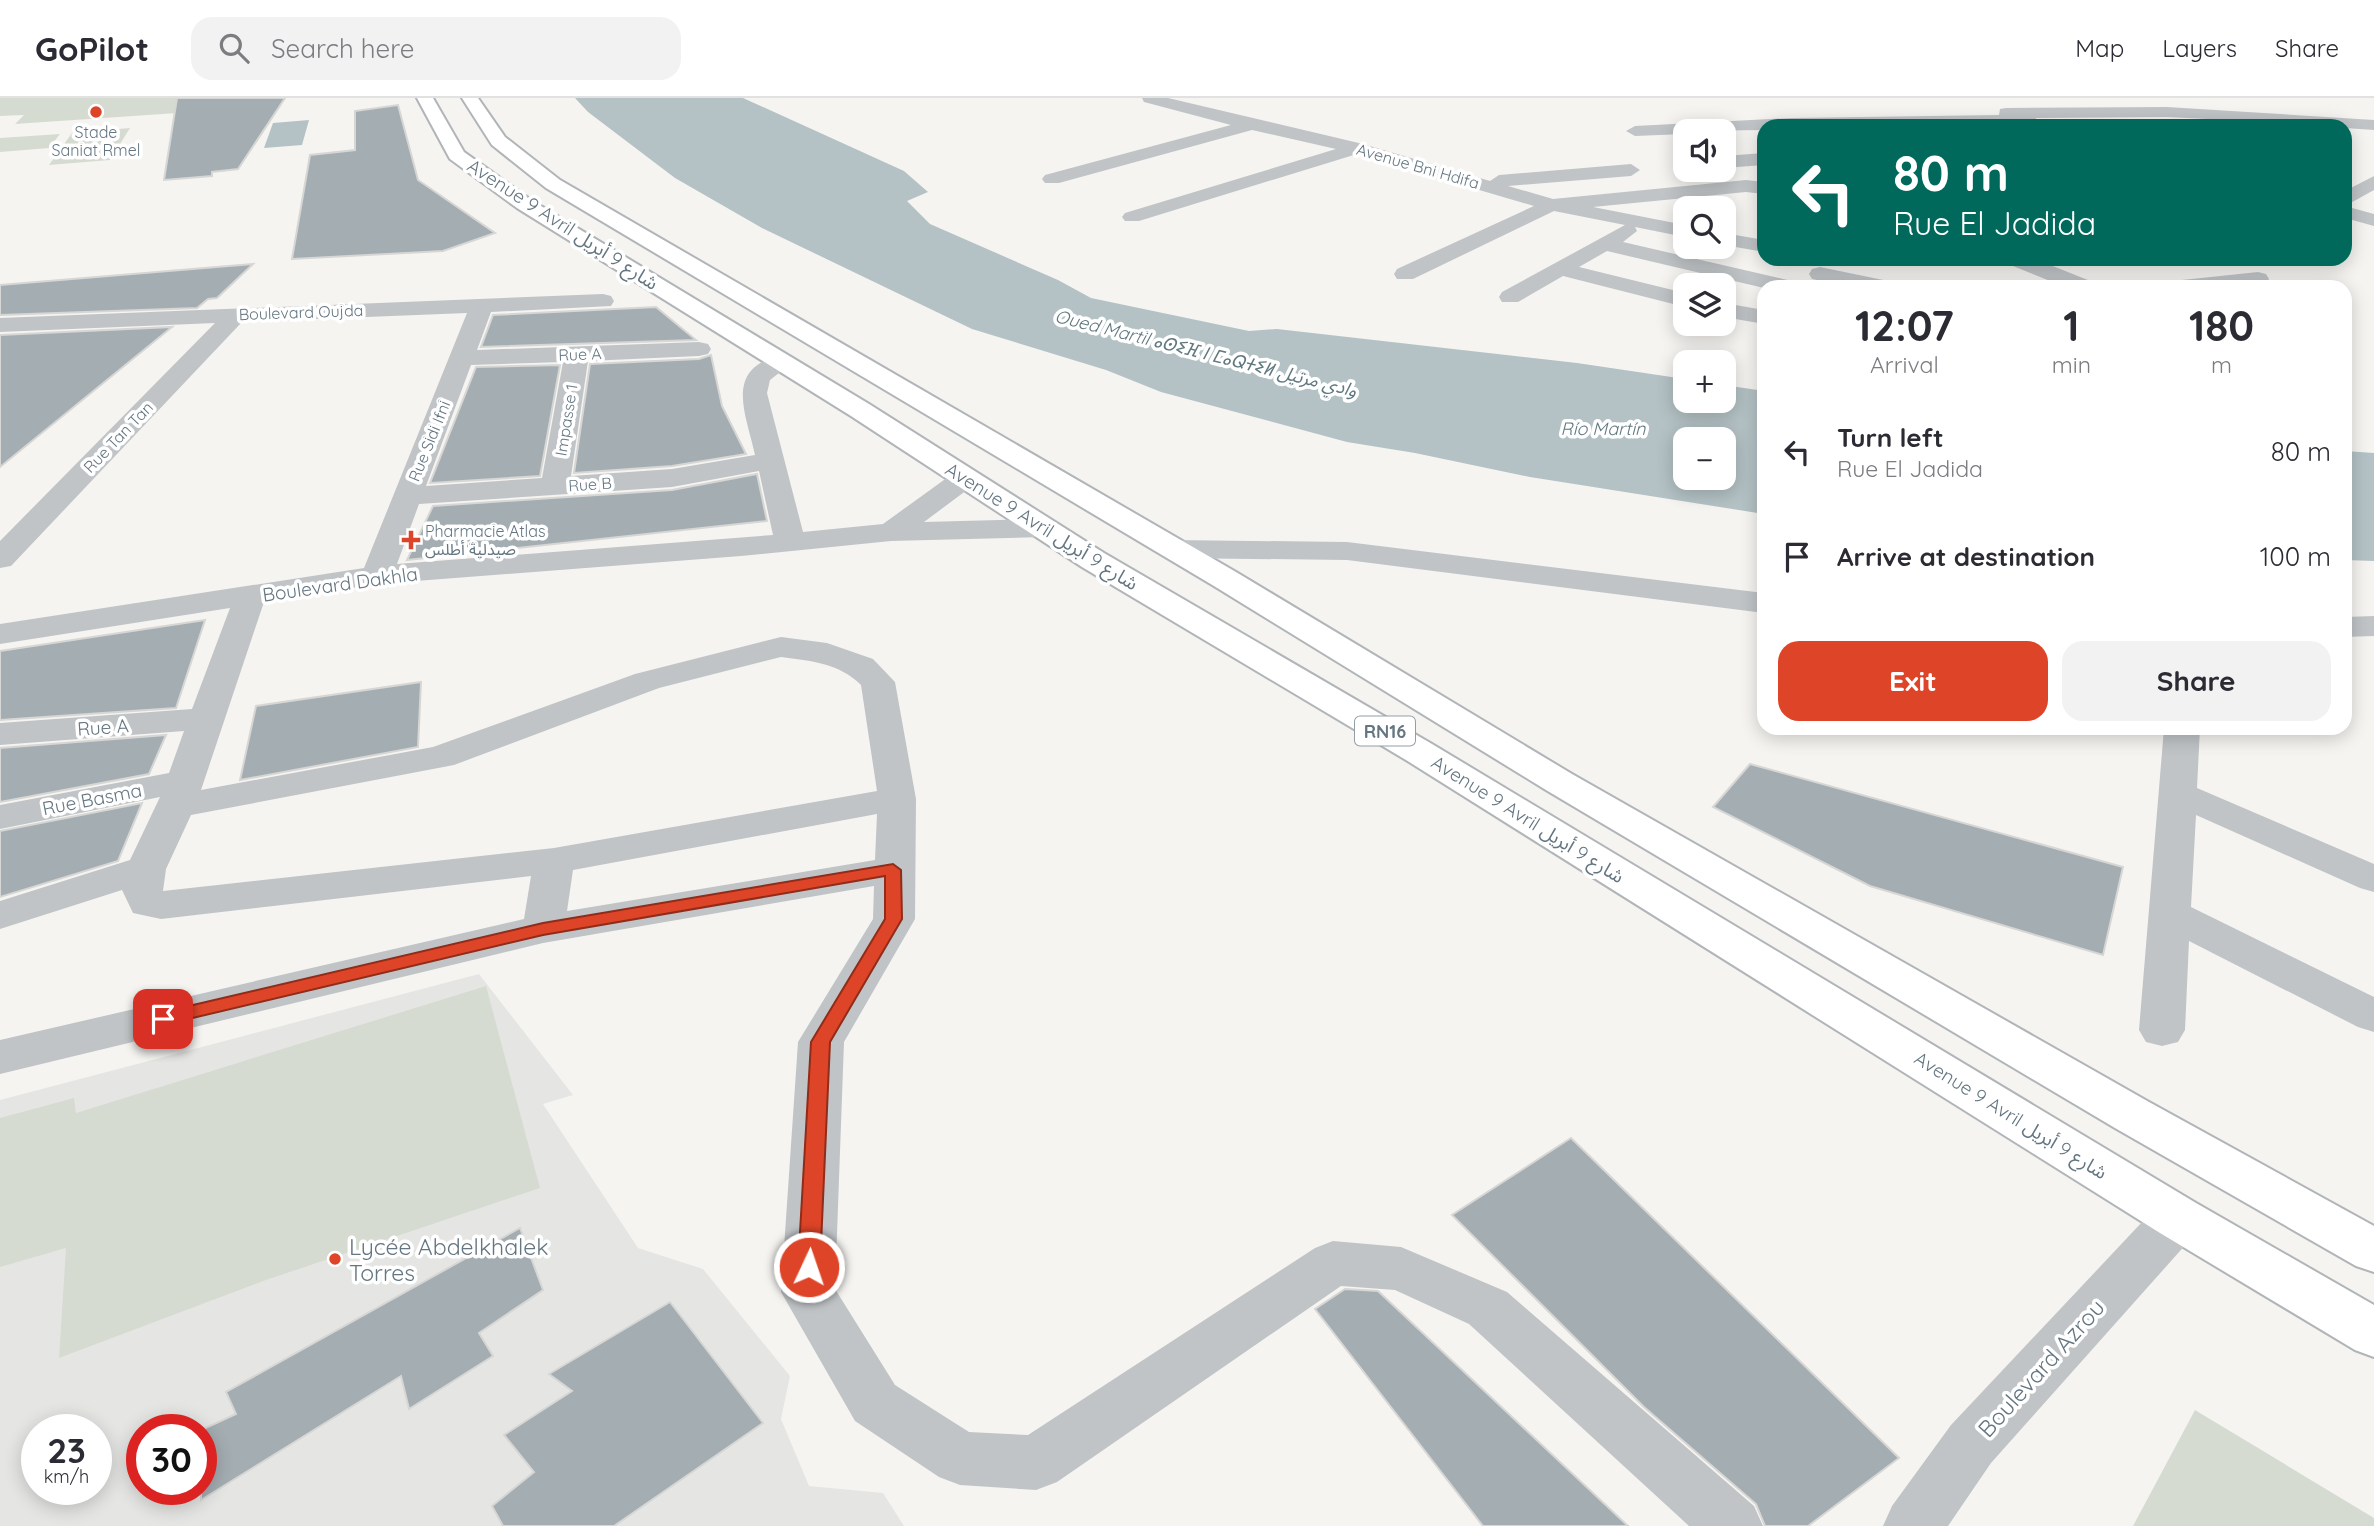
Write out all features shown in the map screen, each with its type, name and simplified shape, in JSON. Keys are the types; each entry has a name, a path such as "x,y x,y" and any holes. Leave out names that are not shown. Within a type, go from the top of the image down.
{"highway":[{"name":"Avenue 9 Avril شارع 9 أبريل","path":"425,98 457,155 524,204 781,362 1042,528 1419,752 2178,1218 2374,1333"},
{"name":"Avenue 9 Avril شارع 9 أبريل","path":"470,98 498,141 553,184 1226,579 1571,789 2132,1115 2374,1251"}],"street":[{"name":"Avenue Bni Hdifa","path":"1150,98 1357,148 1552,205 1673,229"},
{"path":"2058,98 2095,119"},
{"path":"2142,98 2166,117"},
{"path":"1987,103 2025,119"},
{"path":"2006,113 2084,112 2204,119"},
{"path":"1052,179 1251,124"},
{"path":"1635,131 1757,125"},
{"path":"2352,125 2374,125"},
{"path":"1207,137 1243,147"},
{"path":"1736,146 1757,145"},
{"path":"1132,216 1357,148"},
{"path":"1159,150 1194,161"},
{"path":"1267,154 1303,165"},
{"path":"1736,161 1757,160"},
{"path":"1105,164 1141,176"},
{"path":"1477,183 1651,168"},
{"path":"1217,169 1252,180"},
{"path":"2352,196 2374,182"},
{"path":"1164,184 1199,196"},
{"path":"1405,274 1552,205 1746,186 1757,187"},
{"path":"2352,214 2374,220"},
{"path":"1510,297 1642,223"},
{"path":"1736,241 1757,245"},
{"path":"1604,244 1758,280"},
{"path":"2033,266 2068,280"},
{"path":"1560,269 1673,297"},
{"path":"1830,269 1864,280"},
{"path":"2248,280 2258,279"},
{"name":"Boulevard Oujda","path":"0,325 603,301"},
{"name":"Rue Sidi Ifni","path":"377,575 482,306"},
{"path":"1736,312 1757,316"},
{"name":"Rue Tan Tan","path":"0,559 237,314"},
{"name":"Rue A","path":"462,358 699,349"},
{"name":"Impasse 1","path":"555,487 577,354"},
{"path":"781,362 766,370 755,381 754,393 790,542"},
{"name":"Rue B","path":"407,496 673,478 771,461"},
{"path":"891,532 965,478"},
{"name":"Boulevard Dakhla","path":"0,634 377,575 891,532 1042,528"},
{"path":"1173,548 1360,552 1757,602"},
{"path":"1226,579 1268,548"},
{"path":"250,596 180,793 146,869 142,893 148,903 161,905 554,861 897,799"},
{"path":"2352,627 2374,626"},
{"name":"Rue Basma","path":"0,817 441,757 647,681 781,647 827,653 861,666 878,682 897,799 893,870 894,919 821,1042 808,1292 875,1404 960,1458 1037,1463 1334,1263 1401,1269 1488,1308 1733,1526"},
{"name":"Rue A","path":"0,734 206,719"},
{"path":"2162,1030 2182,735"},
{"path":"2179,794 2372,877"},
{"path":"543,929 554,861"},
{"path":"0,915 146,869"},
{"path":"0,1057 543,929 893,870"},
{"path":"2171,914 2374,1016"},
{"name":"Boulevard Azrou","path":"1913,1526 1971,1444 2178,1218"}],"shaded area":[{"name":"Stade Saniat Rmel","path":"0,98 253,98 237,109 15,124 24,115 0,116"},
{"path":"130,128 110,160 49,165 72,133"},
{"path":"60,134 49,148 0,152 0,138"},
{"name":"Lycée Abdelkhalek Torres","path":"479,974 573,1095 543,1104 638,1248 703,1269 790,1376 781,1419 809,1486 883,1493 904,1526 0,1526 0,1100"},
{"path":"486,986 540,1188 266,1280 59,1358 66,1248 0,1267 0,1118 74,1098 76,1113"},
{"path":"2195,1410 2374,1518 2374,1526 2133,1526"}],"water":[{"name":"Río Martín","path":"575,98 743,98 904,171 928,192 907,201 930,224 1058,280 1091,298 1249,331 1277,329 1577,363 1673,377 1673,413 1736,413 1736,387 1757,390 1757,513 1530,477 1347,442 1161,392 1106,370 972,329 762,228 675,178 588,112"},
{"path":"309,120 302,145 264,148 273,123"},
{"path":"2352,451 2374,453 2374,561 2352,560"}],"building":[{"path":"177,98 285,98 238,169 212,172 212,176 164,180"},
{"path":"398,105 418,180 495,233 443,251 292,259 310,155 355,150 355,111"},
{"path":"253,264 217,298 208,299 197,308 0,315 0,285"},
{"path":"656,307 696,340 481,347 493,315"},
{"path":"172,327 0,467 0,335"},
{"path":"711,355 722,406 746,454 672,466 574,473 590,364 699,359"},
{"path":"560,365 540,476 430,483 476,367"},
{"path":"757,474 767,521 407,560 433,506 672,490"},
{"path":"205,620 176,708 0,720 0,651"},
{"path":"421,682 418,747 240,780 256,706"},
{"path":"166,735 149,774 0,802 0,748"},
{"path":"1750,764 2123,867 2103,955 1870,886 1713,807"},
{"path":"142,803 118,861 0,897 0,831"},
{"path":"1571,1138 1899,1458 1808,1526 1765,1526 1756,1504 1644,1407 1452,1215"},
{"path":"520,1228 543,1290 479,1333 493,1356 409,1409 401,1376 217,1490 217,1423 236,1414 226,1392"},
{"path":"1345,1289 1378,1291 1628,1526 1483,1526 1315,1309"},
{"path":"670,1302 763,1423 614,1526 503,1526 492,1506 534,1472 504,1435 572,1391 549,1374"}],"place":[{"name":"Stade Saniat Rmel","path":"96,112"},
{"name":"Pharmacie Atlas صيدلية أطلس","path":"411,540"},
{"name":"Lycée Abdelkhalek Torres","path":"335,1259"}],"route":[{"path":"163,1019 543,929 893,870 894,919 842,1002 821,1042 809,1267"}],"water label":[{"name":"Oued Martil ⴰⵙⵉⴼ ⵏ ⵎⴰⵕⵜⵉⵍ وادي مرتيل","path":"1206,353"}]}
